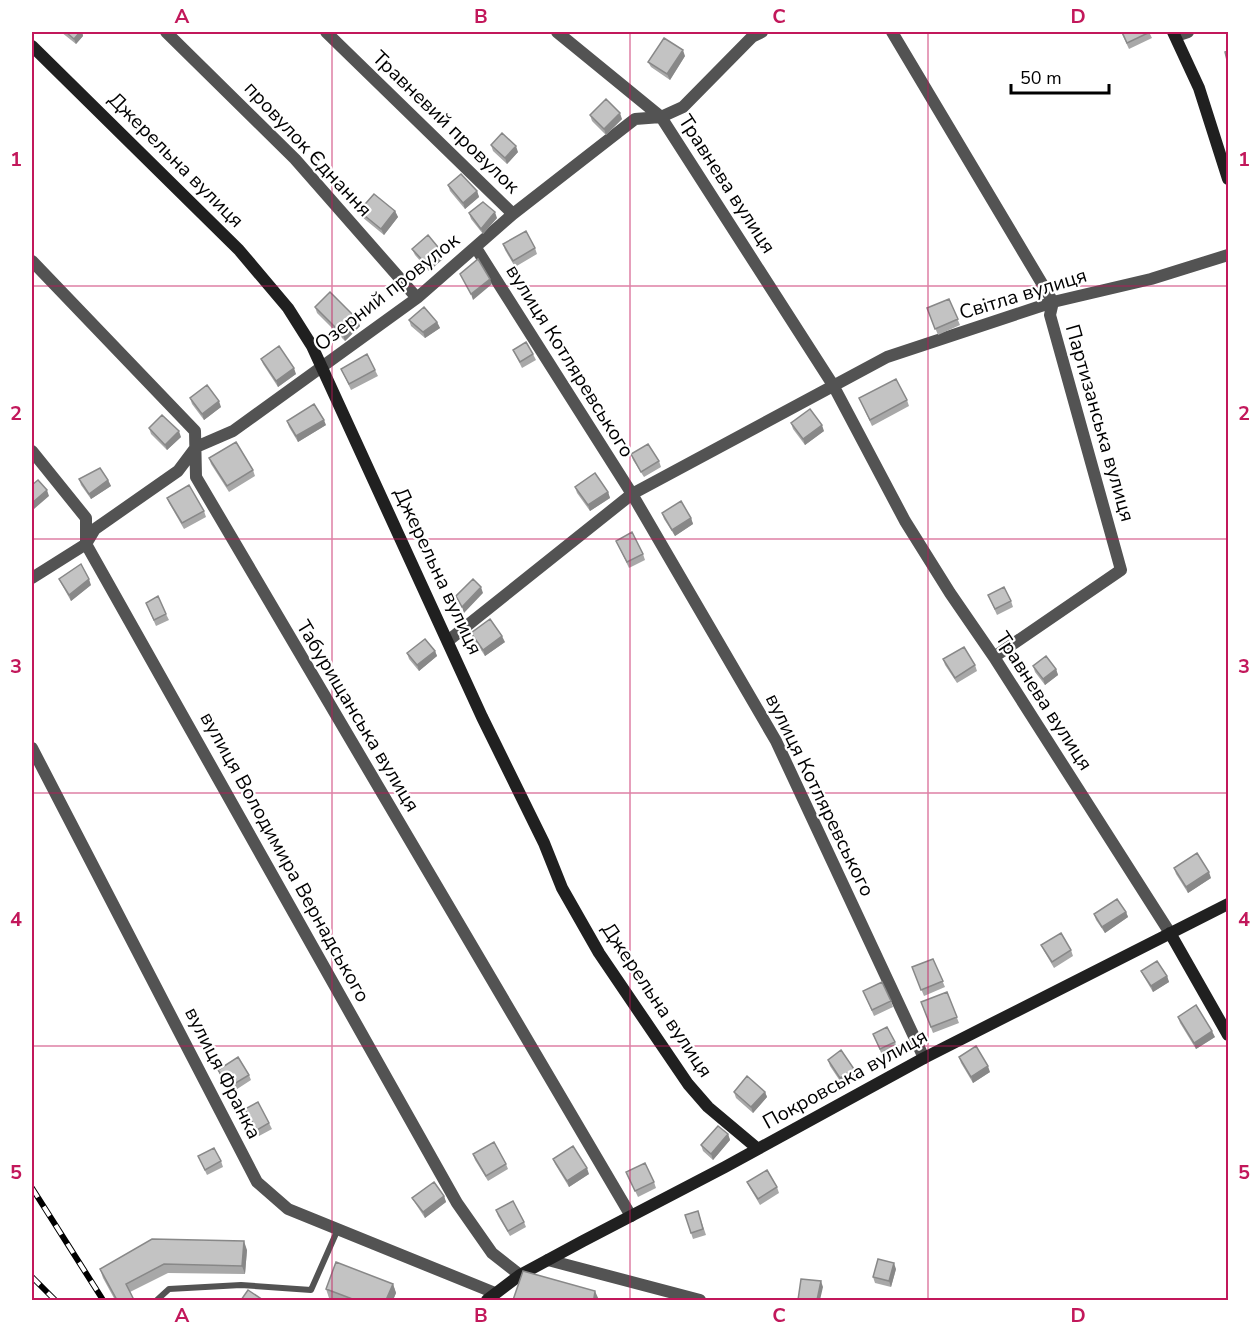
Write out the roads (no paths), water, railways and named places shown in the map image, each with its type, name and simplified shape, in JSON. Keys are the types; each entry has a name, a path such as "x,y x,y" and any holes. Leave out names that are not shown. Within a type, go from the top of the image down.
{"street":[{"name":"провулок Єднання","path":"166,32 295,159 417,298"},
{"name":"Травневий провулок","path":"326,32 513,214"},
{"name":"Травнева вулиця","path":"557,32 660,117 833,385 905,521 1170,933 1228,1035"},
{"name":"Партизанська вулиця","path":"892,32 1053,302 1050,315 1121,570 994,657"},
{"path":"1179,33 1228,179"},
{"name":"Озерний провулок","path":"32,578 87,544 95,529 178,471 196,447 232,431 417,298 513,214 635,119 660,117 683,107 753,34"},
{"name":"Джерельна вулиця","path":"32,46 239,250 288,308 312,346 320,368 449,640 482,717 544,843 562,888 599,953 688,1084 708,1107 758,1149"},
{"name":"вулиця Котляревського","path":"476,248 632,494 776,741 924,1058"},
{"name":"Світла вулиця","path":"833,385 887,357 1053,302 1151,279 1228,255"},
{"name":"Табурищанська вулиця","path":"32,261 195,431 196,477 631,1216"},
{"path":"449,640 632,494 833,385"},
{"name":"вулиця Володимира Вернадського","path":"32,451 86,518 87,544 457,1203 492,1254 520,1275"},
{"name":"вулиця Франка","path":"32,748 257,1182 288,1209 491,1297"},
{"name":"Покровська вулиця","path":"491,1297 520,1275 924,1058 1228,904"},
{"path":"548,1260 700,1300"}],"lane":[{"path":"157,1300 169,1289 241,1285 311,1290 338,1229"}],"railway":[{"path":"32,1188 103,1300"},
{"path":"32,1277 55,1300"}]}
